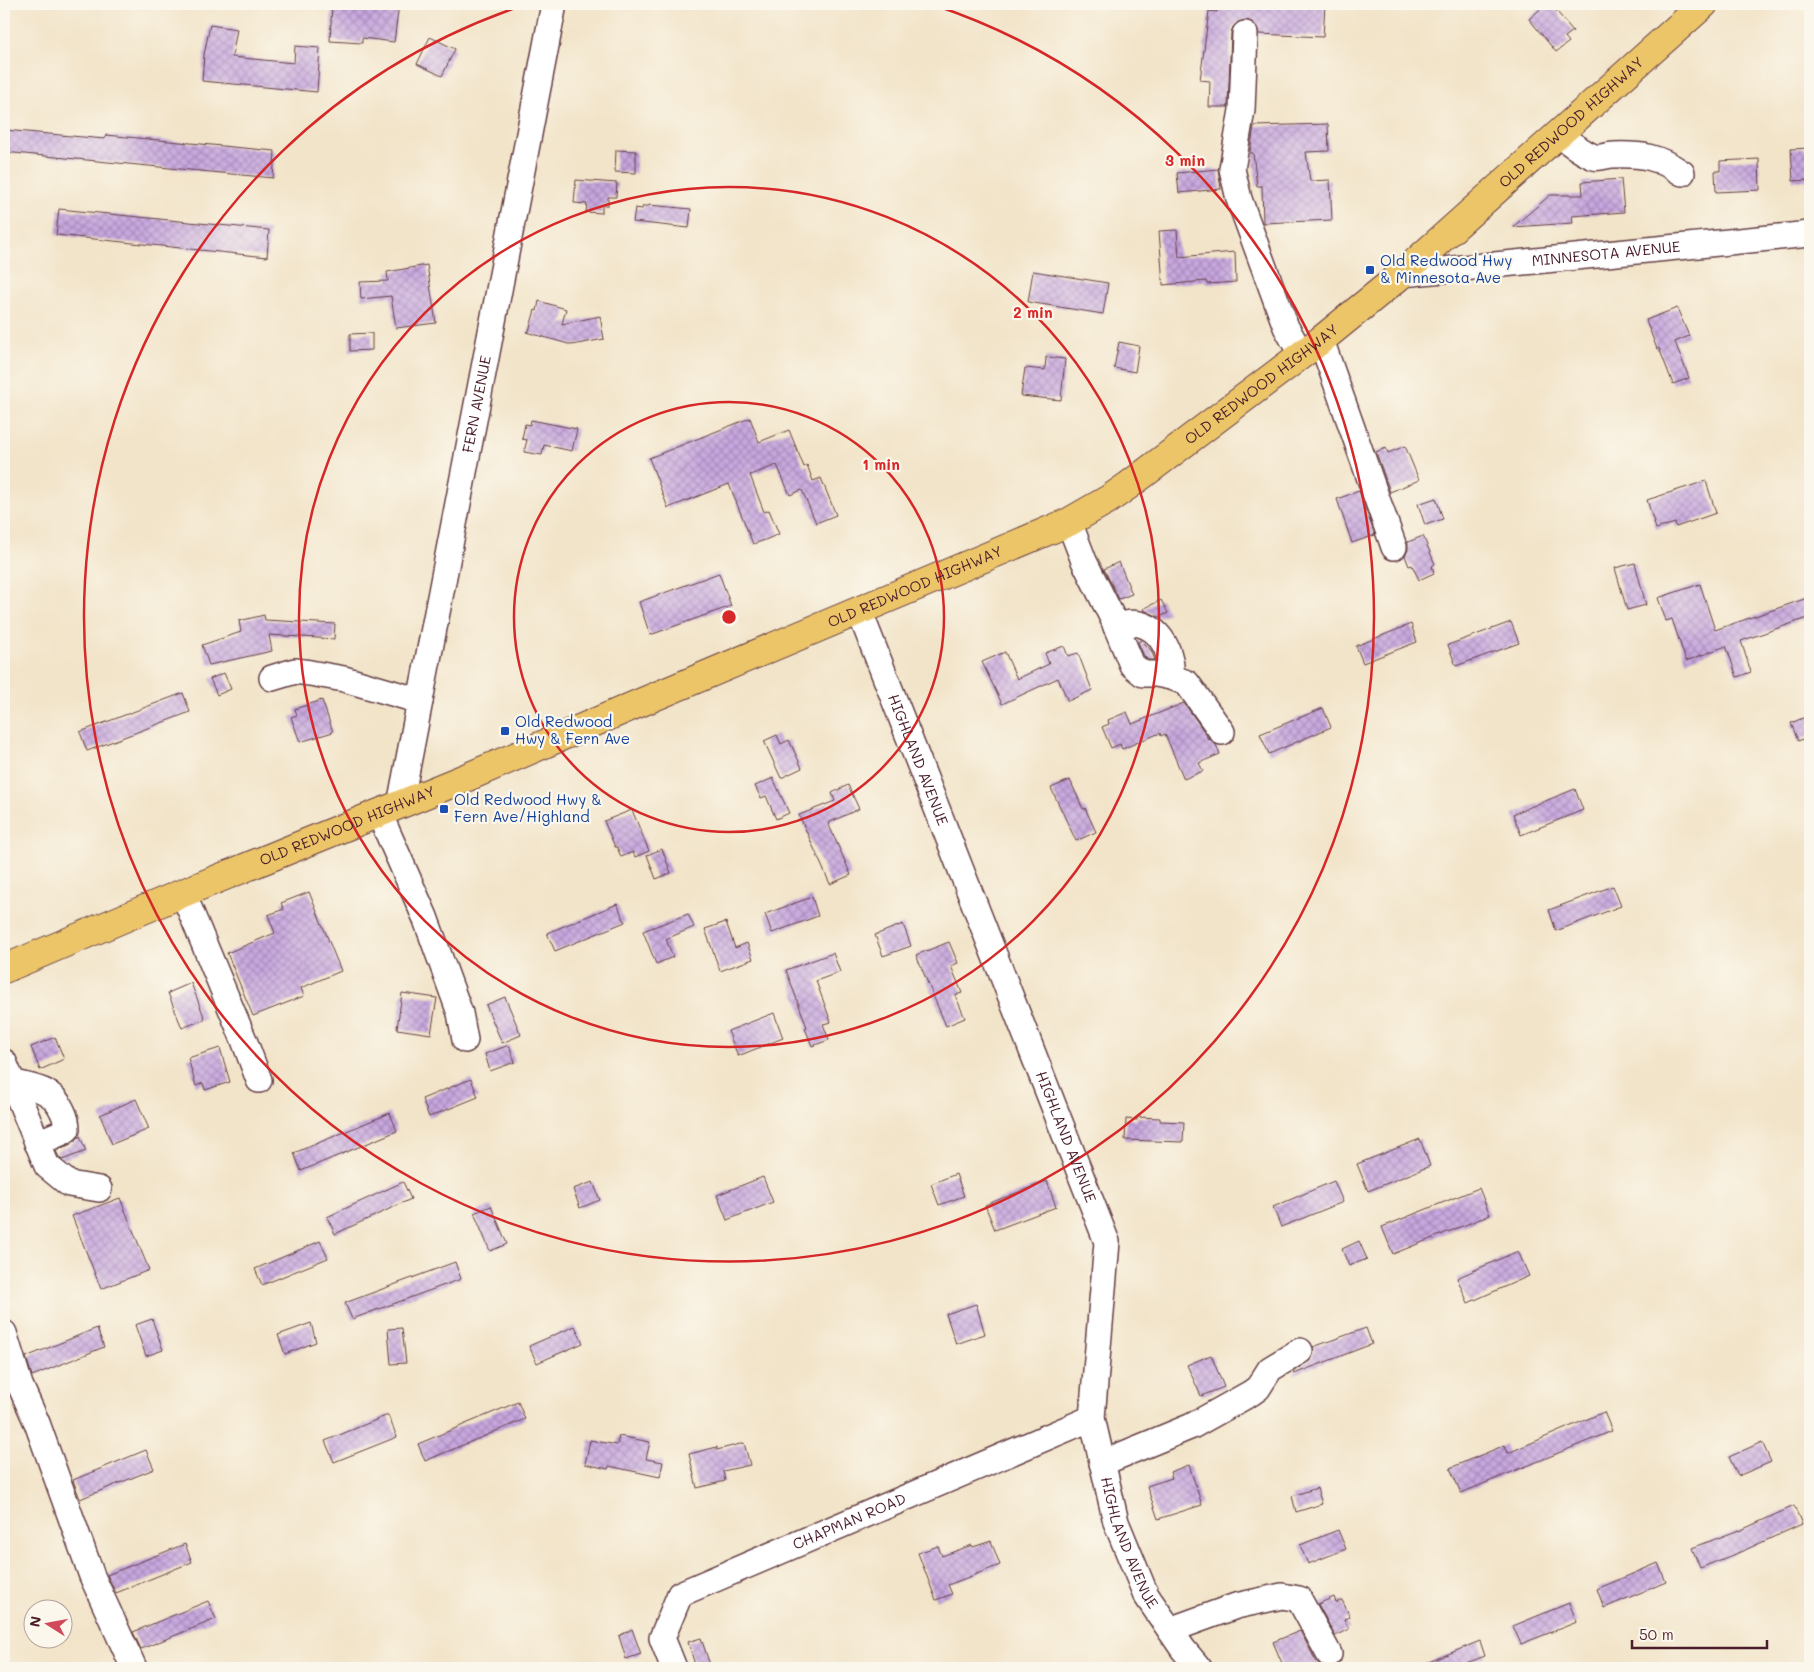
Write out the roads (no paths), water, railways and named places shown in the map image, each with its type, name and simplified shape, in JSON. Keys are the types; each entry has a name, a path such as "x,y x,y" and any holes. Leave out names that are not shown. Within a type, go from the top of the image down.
{"main road":[{"name":"OLD REDWOOD HIGHWAY","path":"4,968 182,893 390,809 1069,522 1116,495 1311,347 1402,274 1704,4"}],"street":[{"name":"FERN AVENUE","path":"390,809 420,701 554,4"},
{"path":"1244,34 1242,110 1232,169 1238,199 1286,328 1311,347 1394,547"},
{"path":"1558,134 1596,158 1611,155 1649,156 1666,162 1682,173"},
{"name":"MINNESOTA AVENUE","path":"1402,274 1810,234"},
{"path":"1069,522 1084,561 1132,665 1143,674 1171,677 1187,683 1222,732"},
{"name":"HIGHLAND AVENUE","path":"859,610 1107,1242 1092,1418 1116,1522 1146,1595 1199,1668"},
{"path":"1116,627 1136,623 1160,636 1169,654 1171,677"},
{"path":"272,678 295,671 310,673 344,679 420,701"},
{"path":"390,809 425,917 460,1013 465,1040"},
{"path":"182,893 259,1080"},
{"path":"8,1072 47,1166 69,1184 99,1189"},
{"path":"8,1072 50,1094 57,1100 67,1122 68,1129 64,1132 37,1142"},
{"path":"4,1332 20,1385 40,1431 92,1576 134,1668"},
{"path":"1102,1464 1192,1426 1251,1393 1258,1388 1270,1368 1300,1351"},
{"name":"CHAPMAN ROAD","path":"674,1668 662,1638 680,1594 1092,1418"},
{"path":"1170,1630 1236,1606 1282,1596 1299,1599 1329,1654"}],"place":[{"name":"Old Redwood Hwy & Minnesota Ave","path":"1370,270"},
{"name":"Old Redwood Hwy & Fern Ave","path":"505,731"},
{"name":"Old Redwood Hwy & Fern Ave/Highland","path":"444,809"}]}
